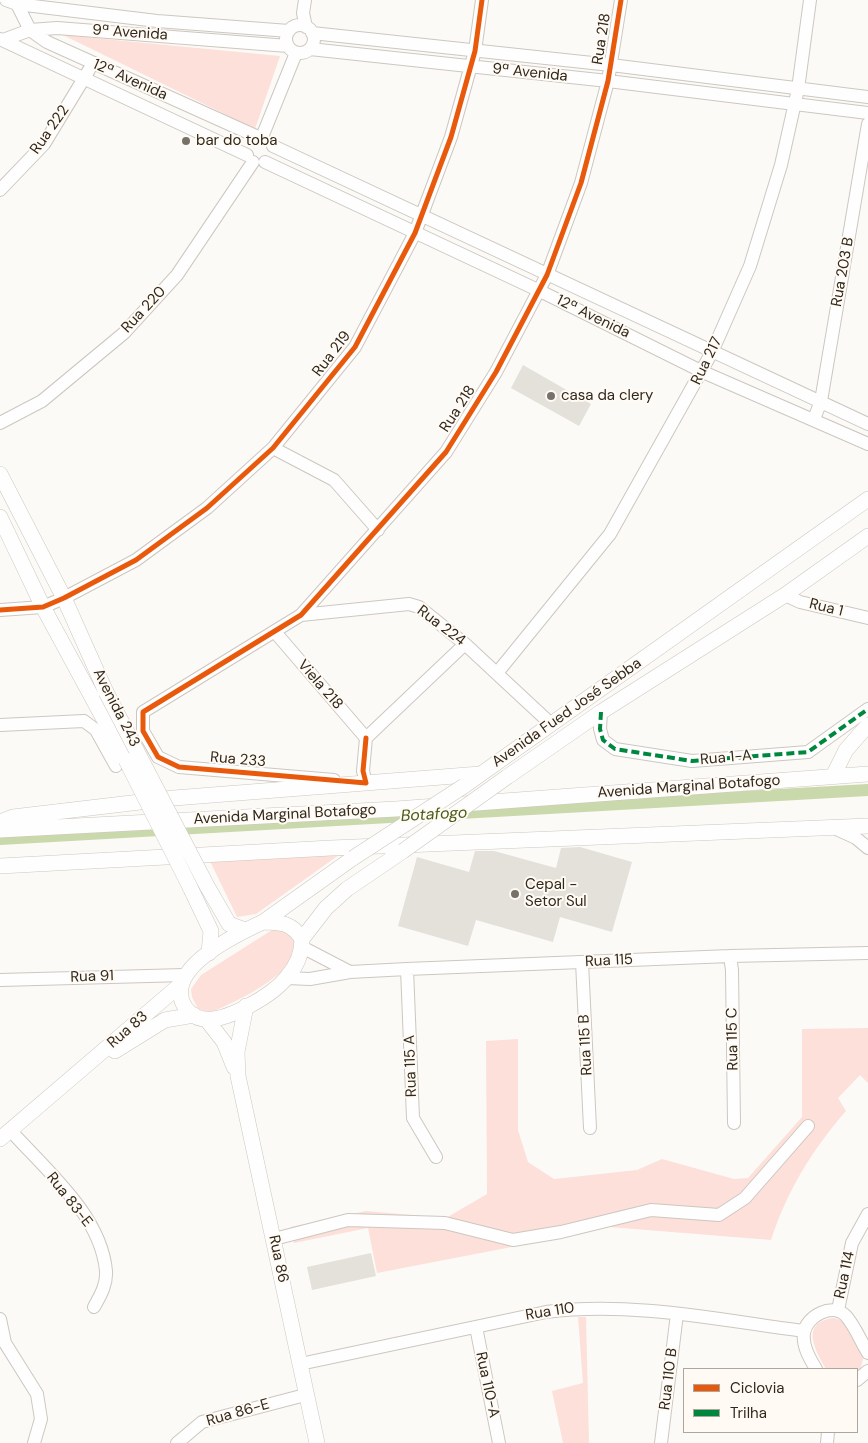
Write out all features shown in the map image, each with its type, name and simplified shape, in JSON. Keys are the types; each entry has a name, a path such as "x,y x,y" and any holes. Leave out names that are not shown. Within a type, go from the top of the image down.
{"main road":[{"name":"Avenida 243","path":"0,474 64,598 106,692 207,886 229,924 246,930"},
{"name":"Avenida Fued José Sebba","path":"208,953 263,922 352,858 464,786 868,499"},
{"name":"Avenida 243","path":"0,517 121,763 190,887 212,931 208,953"},
{"name":"Avenida Fued José Sebba","path":"287,978 297,962 302,943 326,908 340,895 601,712 786,595 868,536"},
{"path":"511,774 548,738 554,730 552,724"},
{"path":"833,776 846,750 868,725"},
{"path":"0,822 13,817 174,798 480,774"},
{"name":"Avenida Marginal Botafogo","path":"0,830 396,810 868,774"},
{"path":"0,866 331,848 868,826"},
{"path":"263,922 286,923 294,927 302,943"},
{"name":"Rua 83","path":"5,1134 76,1076 182,980 208,953"},
{"name":"Rua 83","path":"76,1076 165,1020 230,1014 275,989 287,978"},
{"name":"Rua 86","path":"182,980 180,994 184,1005 200,1017 224,1042 238,1076"},
{"name":"Rua 86","path":"246,1006 237,1052 238,1076 274,1240 305,1395 317,1443"}],"street":[{"path":"301,29 313,44 310,49 302,53 292,49 286,41 301,29 305,0"},
{"name":"Rua 219","path":"0,610 43,607 64,598 136,560 207,508 273,448 355,348 415,233 451,137 475,51 482,0"},
{"name":"Rua 218","path":"143,712 301,615 446,452 496,372 540,291 581,183 608,81 621,0"},
{"name":"Rua 217","path":"497,673 610,534 703,372 750,266 781,165 798,89 810,0"},
{"name":"9ª Avenida","path":"11,2 157,21 301,29 475,51 611,64 868,97"},
{"name":"12ª Avenida","path":"11,2 30,30 46,42 260,137"},
{"name":"9ª Avenida","path":"2,39 30,30 57,28 292,49"},
{"name":"12ª Avenida","path":"2,39 86,77 255,160 540,291 703,372 868,444"},
{"path":"260,137 267,139 273,146 272,156 255,160 249,143 260,137 292,49"},
{"name":"9ª Avenida","path":"310,49 608,81 794,106 868,113"},
{"name":"Rua 222","path":"0,190 44,144 93,64"},
{"name":"Rua 203 B","path":"814,419 821,401 868,124"},
{"name":"12ª Avenida","path":"273,146 421,217 868,424"},
{"name":"Rua 220","path":"0,423 42,401 124,333 177,275 255,160"},
{"path":"273,448 334,480 378,530"},
{"name":"Rua 1","path":"786,595 800,602 868,618"},
{"name":"Rua 224","path":"301,615 409,604 419,607 465,644 552,724"},
{"name":"Viela 218","path":"275,632 366,738"},
{"path":"366,783 363,771 366,738 465,644"},
{"name":"Rua 1-A","path":"601,712 600,729 603,740 609,745 638,754 692,761 808,752 868,709"},
{"name":"Rua 233","path":"143,712 143,731 158,757 179,767 366,783"},
{"path":"0,725 84,720 96,730 121,763"},
{"path":"834,828 856,838 868,848"},
{"path":"302,943 350,972"},
{"name":"Rua 115","path":"287,978 310,979 350,972 407,969 730,956 868,953"},
{"name":"Rua 115 C","path":"730,956 732,970 734,1123"},
{"name":"Rua 115 B","path":"582,962 590,1128"},
{"name":"Rua 115 A","path":"407,969 413,1118 436,1157"},
{"name":"Rua 91","path":"0,980 182,980"},
{"path":"274,1240 348,1220 445,1223 513,1240 561,1232 651,1210 719,1215 745,1198 808,1126"},
{"name":"Rua 83-E","path":"5,1134 73,1200 98,1237 106,1272 103,1290 94,1307"},
{"name":"Rua 114","path":"838,1310 852,1243 868,1214"},
{"name":"Rua 110","path":"300,1364 546,1312 583,1307 677,1314 804,1331"},
{"path":"816,1368 803,1342 804,1331 818,1314 830,1310 838,1310 846,1316 868,1353"},
{"name":"Rua 110 B","path":"661,1443 677,1314"},
{"path":"0,1319 4,1343 37,1394 41,1419 34,1443"},
{"name":"Rua 110-A","path":"476,1327 499,1443"},
{"path":"858,1379 868,1371"},
{"name":"Rua 86-E","path":"177,1443 202,1422 305,1395"}],"shaded area":[{"path":"63,35 280,56 255,129"},
{"path":"346,850 256,914 237,917 207,855"},
{"path":"272,930 287,931 294,938 293,955 286,966 263,986 234,1002 210,1013 198,1009 192,997 191,989 201,975"},
{"path":"868,1028 868,1083 860,1075 838,1098 846,1111 822,1141 802,1172 777,1222 771,1240 597,1226 522,1245 377,1273 368,1228 294,1243 290,1227 366,1211 446,1218 487,1194 486,1041 518,1039 518,1130 528,1162 554,1179 637,1170 662,1159 734,1179 748,1178 802,1117 802,1029"},
{"path":"578,1317 586,1317 589,1443 563,1443 552,1391 583,1383"},
{"path":"835,1318 846,1323 864,1355 858,1373 858,1368 826,1368 813,1338 813,1330 824,1320"}],"building":[{"name":"casa da clery","path":"523,365 591,404 579,426 511,388"},
{"name":"Cepal - Setor Sul","path":"580,847 632,862 612,932 560,917 553,942 476,920 468,946 398,926 417,857 469,872 475,851 494,851 556,868 561,848"},
{"path":"371,1253 376,1276 312,1290 307,1267"}],"waterway":[{"name":"Botafogo","path":"0,839 868,790"}],"marked path":[{"path":"601,712 600,729 603,740 615,749 692,761 808,752 868,709"}],"cycle path":[{"path":"0,610 43,607 64,598 136,560 207,508 273,448 355,347 415,233 451,137 475,51 482,0"},
{"path":"366,738 363,771 366,783 179,767 158,757 143,731 143,712 301,615 446,452 496,372 547,275 581,183 608,81 621,0"}],"place":[{"name":"bar do toba","path":"186,141"},
{"name":"casa da clery","path":"551,396"},
{"name":"Cepal - Setor Sul","path":"515,894"}]}
